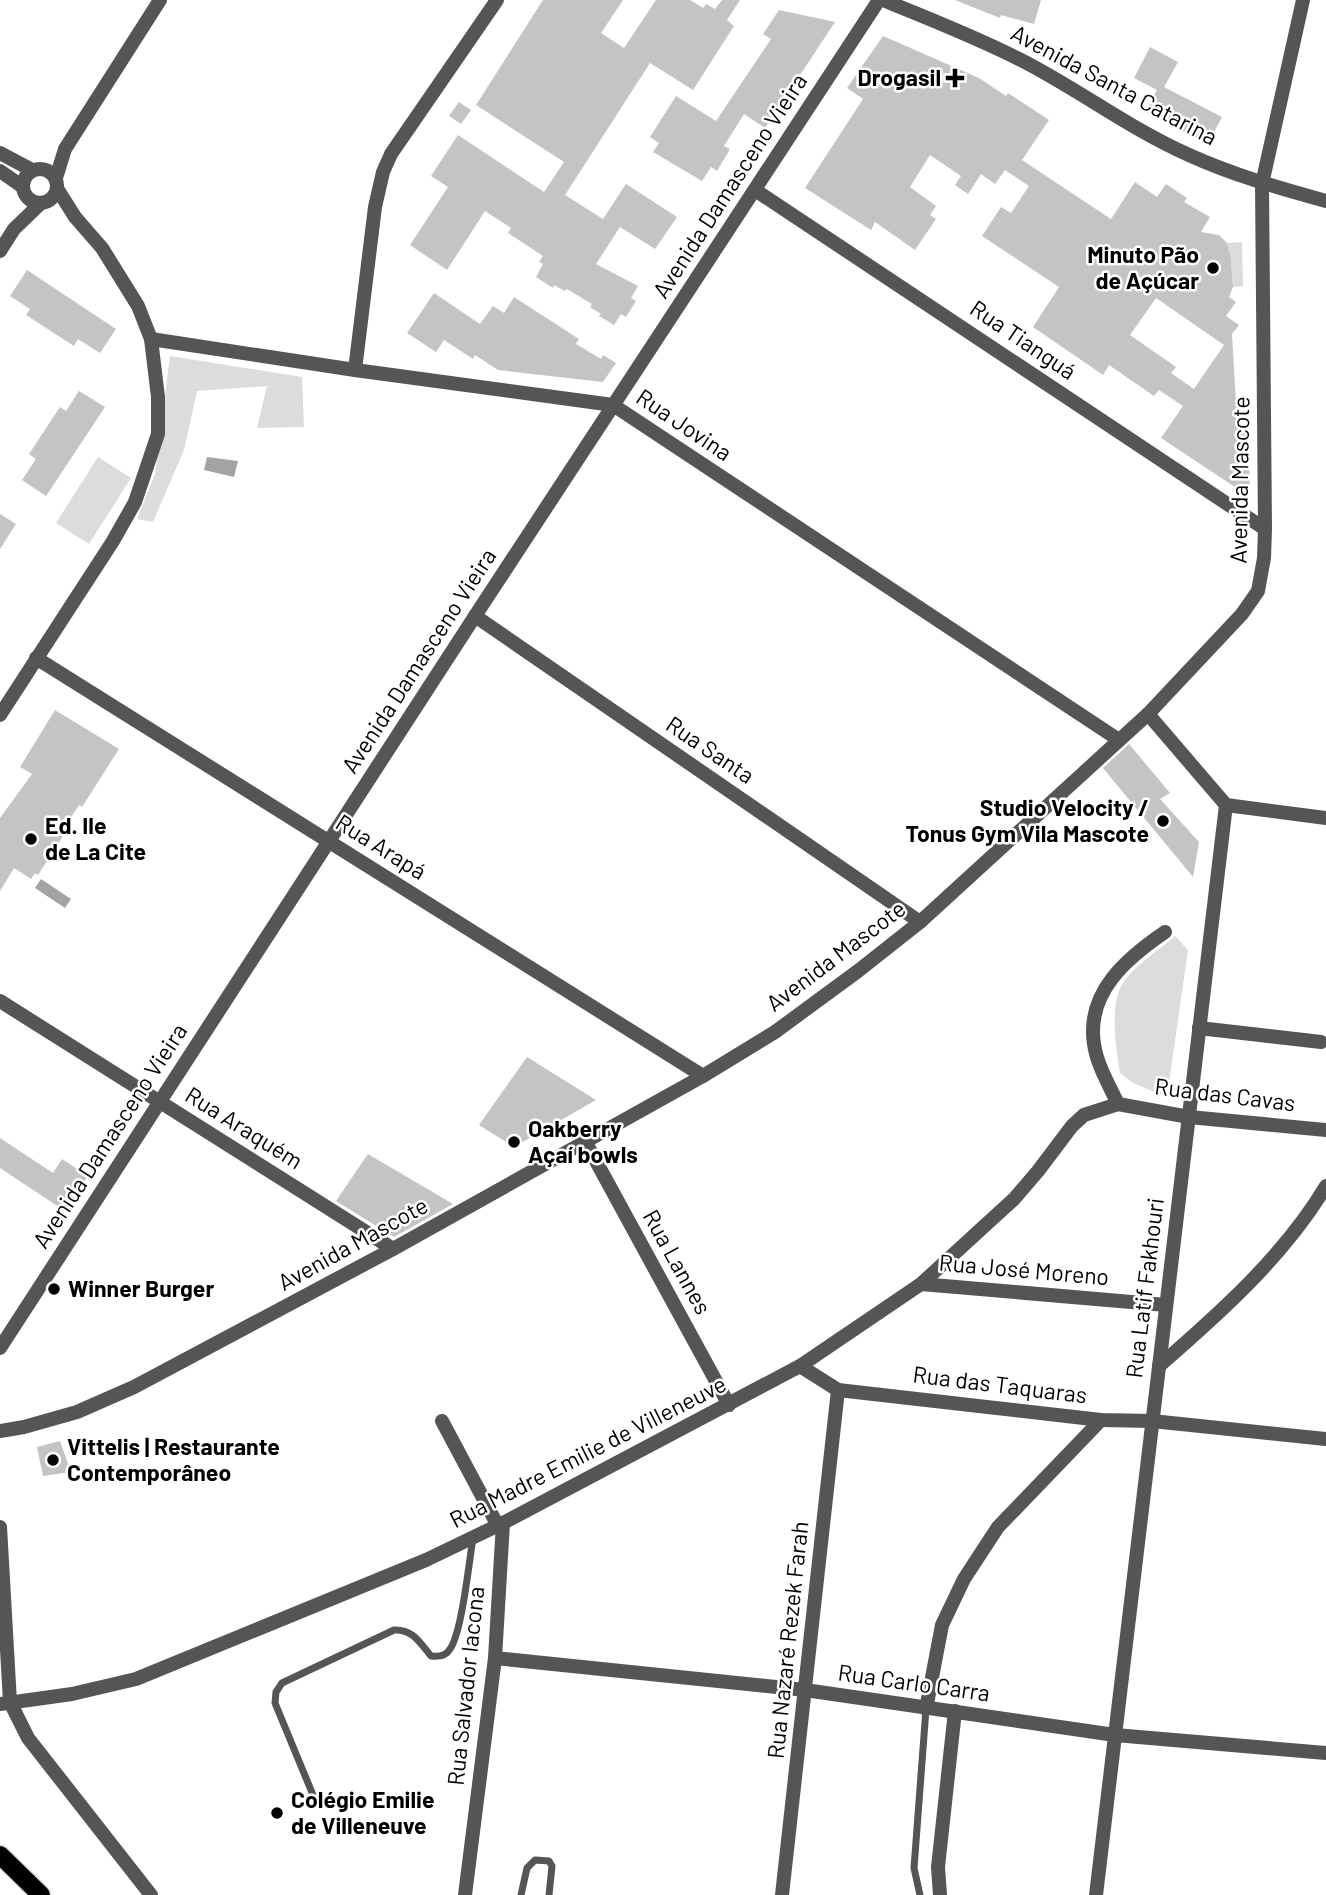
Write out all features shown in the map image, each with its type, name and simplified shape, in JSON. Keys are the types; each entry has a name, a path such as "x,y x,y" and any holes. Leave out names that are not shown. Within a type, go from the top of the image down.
{"main road":[{"path":"0,1855 41,1895"}],"street":[{"path":"0,251 14,229 43,204 53,199 65,149 160,0"},
{"path":"355,370 375,207 383,172 391,154 498,0"},
{"name":"Avenida Santa Catarina","path":"881,0 1023,61 1137,128 1188,154 1262,184 1326,201"},
{"name":"Avenida Damasceno Vieira","path":"0,1348 475,616 881,0"},
{"name":"Avenida Mascote","path":"0,1431 77,1412 134,1387 393,1249 703,1076 775,1031 920,922 1148,714 1242,614 1258,591 1264,558 1262,184 1303,0"},
{"path":"14,229 25,177 65,149"},
{"path":"0,153 37,169 50,171 75,217 102,248 138,306 151,339 158,397 158,434 135,502 113,541 0,715"},
{"path":"0,171 24,191 31,201 75,217"},
{"name":"Rua Tianguá","path":"755,190 1265,528"},
{"name":"Rua Jovina","path":"151,339 613,405 1119,740"},
{"name":"Rua Santa","path":"475,616 920,922"},
{"name":"Rua Arapá","path":"36,658 703,1076"},
{"path":"1148,714 1226,805 1326,818"},
{"name":"Rua Latif Fakhouri","path":"1096,1895 1226,805"},
{"path":"1118,1104 1101,1068 1094,1044 1094,1023 1099,999 1116,971 1134,953 1165,932"},
{"name":"Rua Araquém","path":"0,1002 393,1249"},
{"path":"1199,1028 1321,1042"},
{"name":"Rua das Cavas","path":"1118,1104 1189,1117 1326,1130"},
{"name":"Rua Madre Emilie de Villeneuve","path":"5,1703 72,1694 136,1679 426,1560 501,1524 729,1405 800,1366 920,1283 1014,1199 1072,1126 1084,1115 1118,1104"},
{"name":"Rua Lannes","path":"585,1141 729,1405"},
{"path":"1159,1366 1220,1313 1263,1267 1289,1238 1326,1186"},
{"name":"Rua José Moreno","path":"920,1283 1166,1305"},
{"name":"Rua das Taquaras","path":"800,1366 838,1390 1101,1420 1152,1422 1326,1439"},
{"name":"Rua Nazaré Rezek Farah","path":"782,1895 838,1390"},
{"path":"442,1420 501,1524"},
{"path":"926,1709 942,1625 964,1579 998,1527 1101,1420"},
{"name":"Rua Salvador Iacona","path":"465,1895 495,1658 501,1524"},
{"path":"0,1527 5,1703 28,1738 150,1895"},
{"name":"Rua Carlo Carra","path":"495,1658 805,1690 1115,1735 1326,1753"},
{"path":"940,1895 938,1867 955,1711"}],"lane":[{"path":"313,1796 275,1703 276,1692 282,1683 394,1630 411,1632 431,1656 439,1657 447,1653 452,1647 461,1611 473,1538"},
{"path":"920,1895 914,1868 926,1709"},
{"path":"521,1895 527,1868 535,1860 549,1861 552,1866 549,1895"}],"shaded area":[{"path":"1242,242 1243,286 1233,287 1227,243"},
{"path":"170,356 302,377 304,427 257,428 267,386 197,391 184,450 153,522 137,519 155,474"},
{"path":"98,457 131,478 89,544 56,523"},
{"path":"207,457 238,461 234,477 204,470"},
{"path":"41,879 71,899 65,908 35,888"},
{"path":"1175,936 1188,950 1167,1097 1133,1083 1120,1073 1115,1038 1115,1012 1116,1000 1125,980 1142,962"}],"building":[{"path":"543,0 623,0 601,33 624,48 656,0 690,0 703,8 706,4 715,9 722,0 740,0 727,20 734,26 693,90 650,63 565,195 603,219 626,184 677,217 655,249 620,227 596,264 638,286 631,298 636,301 626,317 621,314 614,325 599,316 601,314 590,307 592,304 567,289 565,291 554,285 553,288 536,277 543,264 539,262 543,256 508,233 511,228 485,211 447,270 410,245 448,187 431,176 458,135 544,192 564,162 476,105"},
{"path":"955,0 1041,0 1034,24 1001,15 1000,18"},
{"path":"779,10 835,22 765,128 744,114 724,146 730,149 717,171 711,167 702,181 653,152 659,143 650,137 676,96 716,121 771,39 763,34"},
{"path":"883,36 979,78 1049,120 1022,160 1111,219 1135,182 1157,197 1166,184 1187,198 1184,202 1210,217 1201,232 1219,235 1227,243 1231,259 1233,287 1229,297 1236,302 1226,316 1239,325 1232,334 1237,420 1248,427 1250,497 1161,438 1183,406 1159,390 1154,396 1109,365 1103,375 1033,327 1059,287 982,236 1001,207 1011,213 1029,186 1005,170 995,184 981,174 968,194 955,185 961,176 930,155 910,187 936,206 930,215 936,219 915,250 875,222 871,230 805,188 863,99 847,88","holes":["1156,298 1224,345 1194,389 1171,373 1176,367 1130,335"]},
{"path":"1150,47 1178,62 1164,87 1222,117 1208,144 1145,112 1157,90 1134,78"},
{"path":"459,102 471,110 461,124 449,116"},
{"path":"27,270 116,329 100,353 78,339 74,346 26,315 30,309 10,296"},
{"path":"434,293 480,324 493,306 504,313 514,297 579,339 576,344 601,359 603,355 616,363 603,382 498,370 475,355 473,359 444,340 436,352 407,333"},
{"path":"79,391 105,407 46,496 22,480 36,459 29,454 60,407 66,411"},
{"path":"0,514 16,524 0,549"},
{"path":"55,710 119,749 82,807 79,805 62,831 65,833 38,875 35,873 31,879 14,868 0,891 0,818 32,774 20,767"},
{"name":"Studio Velocity / Tonus Gym Vila Mascote","path":"1129,744 1170,793 1160,799 1199,842 1193,877 1103,768"},
{"path":"527,1057 596,1100 514,1147 479,1125"},
{"path":"0,1138 53,1173 62,1159 88,1176 65,1211 0,1168"},
{"path":"368,1154 453,1204 394,1237 336,1201"},
{"name":"Vittelis | Restaurante Contemporâneo","path":"60,1441 71,1472 43,1476 37,1447"}],"place":[{"name":"Drogasil","path":"955,78"},
{"name":"Minuto Pão de Açúcar","path":"1213,268"},
{"name":"Studio Velocity / Tonus Gym Vila Mascote","path":"1163,821"},
{"name":"Ed. Ile de La Cite","path":"31,839"},
{"name":"Oakberry Açaí bowls","path":"514,1142"},
{"name":"Winner Burger","path":"54,1289"},
{"name":"Vittelis | Restaurante Contemporâneo","path":"53,1460"},
{"name":"Colégio Emilie de Villeneuve","path":"277,1813"}]}
